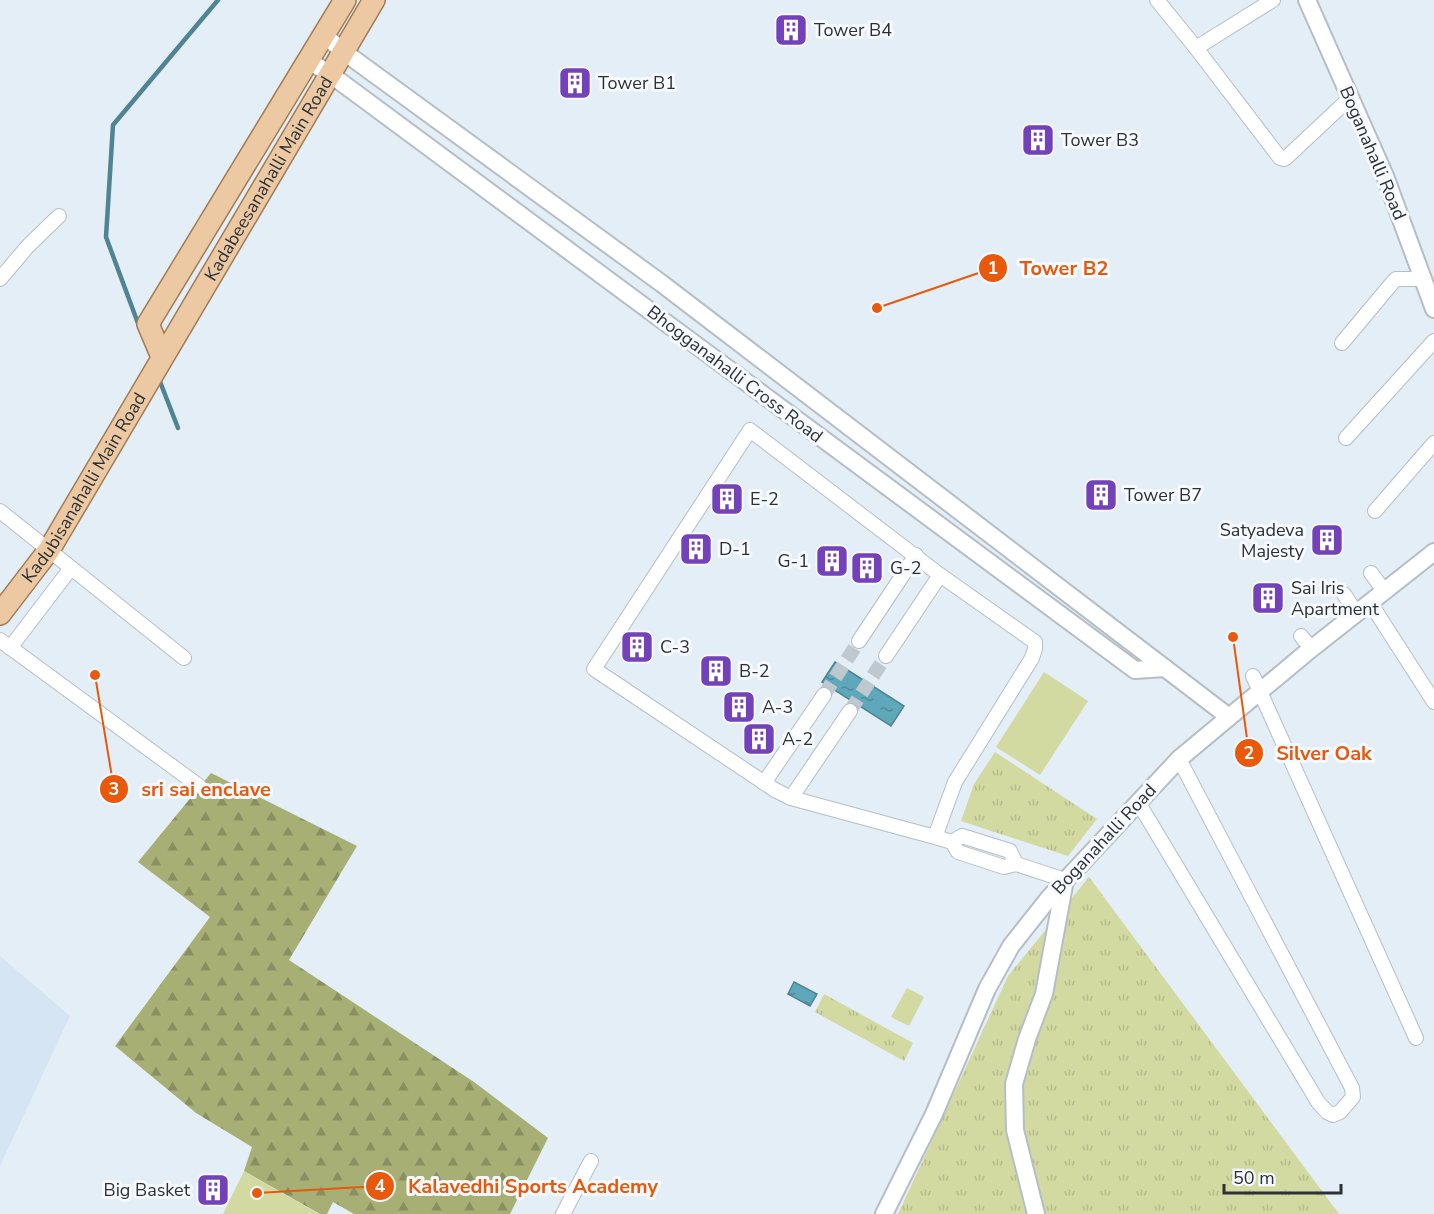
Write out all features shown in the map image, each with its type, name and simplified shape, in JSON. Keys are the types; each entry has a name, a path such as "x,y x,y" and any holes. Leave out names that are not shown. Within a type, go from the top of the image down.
{"main road":[{"name":"Kadabeesanahalli Main Road","path":"162,357 148,324 345,0"},
{"name":"Kadabeesanahalli Main Road","path":"162,357 374,0"},
{"name":"Kadubisanahalli Main Road","path":"0,614 49,550 162,357"}],"street":[{"path":"1157,0 1280,158 1287,157 1351,98"},
{"path":"1196,48 1273,0"},
{"name":"Boganahalli Road","path":"1307,0 1385,176 1434,309"},
{"name":"Bhogganahalli Cross Road","path":"324,35 344,52 661,283 1229,717"},
{"name":"Bhogganahalli Cross Road","path":"309,61 330,74 1136,670 1165,668"},
{"path":"0,279 28,246 59,216"},
{"path":"1342,343 1396,279 1423,279"},
{"path":"643,305 661,283"},
{"path":"1346,438 1434,341"},
{"path":"935,837 955,782 1032,658 1035,642 940,575 750,430 594,669 764,783 791,798 952,842 962,836 1010,851 1016,864 1065,880 1044,994 1014,1084 1016,1130 1036,1214"},
{"path":"1375,511 1434,442"},
{"path":"0,511 184,658"},
{"name":"Boganahalli Road","path":"884,1214 928,1125 987,989 1011,946 1065,880 1179,759 1229,717 1256,683 1306,642 1371,604 1434,552"},
{"path":"859,641 915,555"},
{"path":"71,568 5,644 199,786"},
{"path":"1371,573 1385,592"},
{"path":"886,656 940,575"},
{"path":"1344,594 1357,614"},
{"path":"1371,604 1434,702"},
{"path":"1256,683 1416,1038"},
{"path":"764,783 824,695"},
{"path":"791,798 849,711"},
{"path":"1138,802 1318,1102 1333,1115 1340,1112 1353,1097 1352,1088 1179,759"},
{"path":"563,1214 591,1161"}],"shaded area":[{"path":"0,956 70,1016 0,1166"}],"green space":[{"path":"1044,672 1088,701 1040,775 996,747"},
{"path":"995,752 1097,819 1068,856 961,821 974,784"},
{"path":"211,773 357,846 289,960 474,1082 548,1138 510,1214 354,1214 333,1202 327,1214 320,1214 244,1171 252,1147 196,1113 115,1046 210,917 138,862"},
{"path":"1089,877 1339,1214 898,1214 1008,976"},
{"path":"907,988 924,997 909,1026 891,1017"},
{"path":"824,994 913,1043 904,1061 815,1012"},
{"path":"244,1171 319,1214 223,1214"}],"water":[{"path":"835,662 904,706 891,726 822,682"},
{"path":"794,982 817,994 810,1006 788,994"}],"waterway":[{"path":"139,326 106,237 113,125 218,0"},
{"path":"159,379 178,428"}],"tunnel":[{"path":"824,695 859,641"},
{"path":"850,711 886,656"}],"place":[{"name":"Tower B4","path":"791,30"},
{"name":"Tower B1","path":"575,83"},
{"name":"Tower B3","path":"1038,140"},
{"name":"Tower B2","path":"877,308"},
{"name":"Tower B7","path":"1101,495"},
{"name":"E-2","path":"727,499"},
{"name":"Satyadeva Majesty","path":"1327,540"},
{"name":"D-1","path":"696,549"},
{"name":"G-1","path":"832,561"},
{"name":"G-2","path":"867,568"},
{"name":"Sai Iris Apartment","path":"1268,598"},
{"name":"Silver Oak","path":"1233,637"},
{"name":"C-3","path":"637,647"},
{"name":"B-2","path":"716,671"},
{"name":"sri sai enclave","path":"95,675"},
{"name":"A-3","path":"739,707"},
{"name":"A-2","path":"759,739"},
{"name":"Big Basket","path":"213,1190"},
{"name":"Kalavedhi Sports Academy","path":"257,1193"}]}
